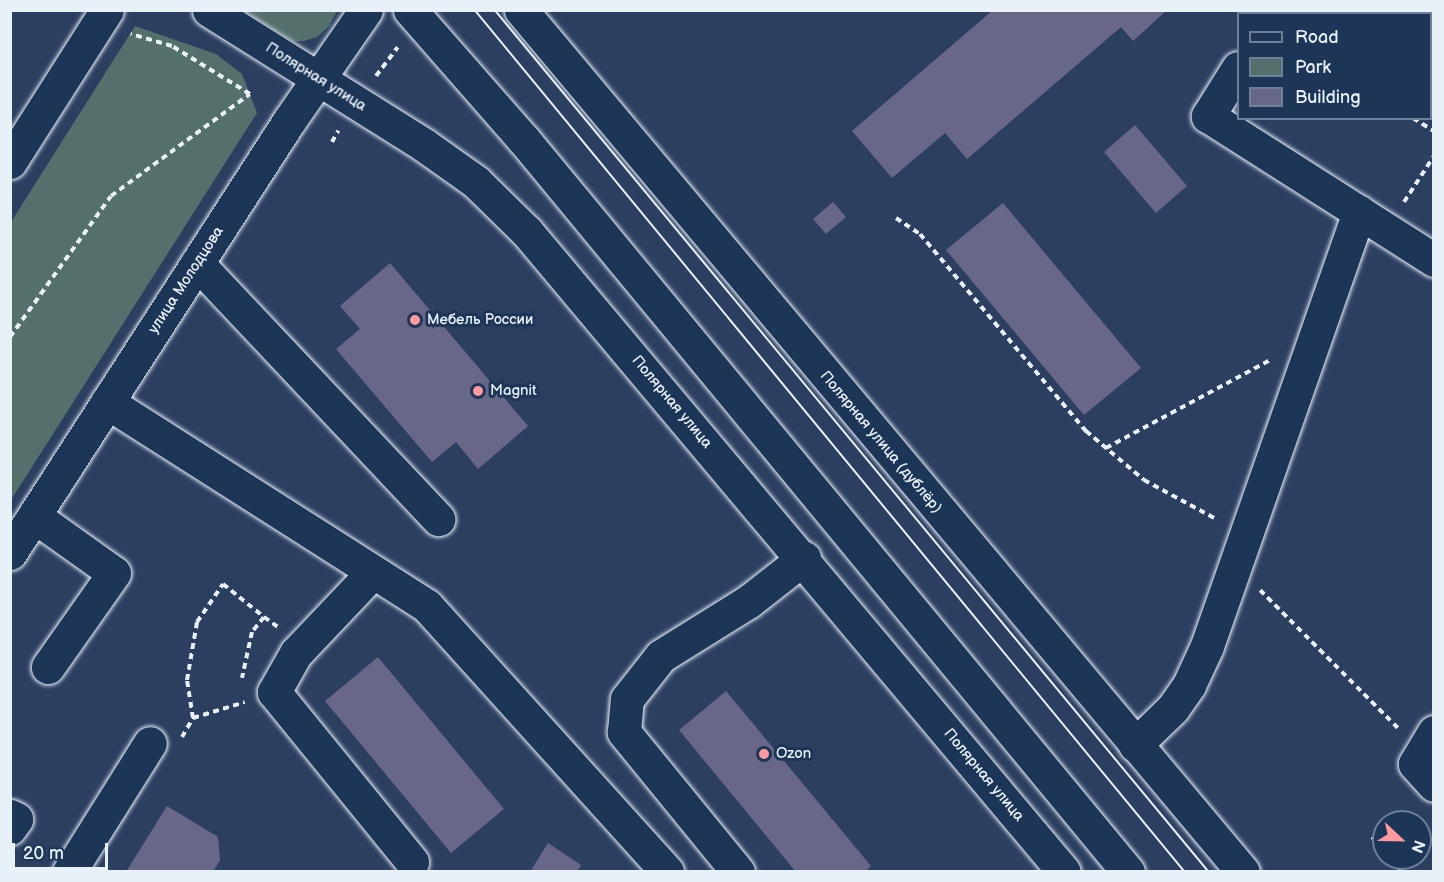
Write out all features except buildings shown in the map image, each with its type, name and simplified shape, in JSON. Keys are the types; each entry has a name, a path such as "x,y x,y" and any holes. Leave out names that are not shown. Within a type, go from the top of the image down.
{"main road":[{"path":"12,156 107,10"},
{"name":"Полярная улица","path":"209,10 424,145 476,182 527,232 804,558 1064,872"},
{"name":"улица Молодцова","path":"10,553 197,263 366,10"},
{"name":"Полярная улица (дублёр)","path":"521,10 1243,872"},
{"path":"406,25 524,140 1128,872"},
{"path":"1237,71 1208,116 1434,260"},
{"path":"1135,745 1173,708 1189,685 1208,646 1359,213"},
{"path":"197,263 438,519"},
{"path":"107,402 427,606 667,872"},
{"path":"34,516 114,573 48,667"},
{"path":"738,872 624,732 627,699 661,656 749,601 804,558"},
{"path":"372,573 296,653 274,692 412,862"},
{"path":"1428,742 1415,764 1434,785"},
{"path":"69,872 164,744"},
{"path":"10,816 16,819 10,828"}],"path":[{"path":"375,77 406,25"},
{"path":"10,337 111,196 250,94 172,46 129,34"},
{"path":"1416,120 1434,131"},
{"path":"332,142 338,131"},
{"path":"1400,208 1434,156"},
{"path":"896,218 920,234 1086,431 1144,480 1246,535"},
{"path":"1106,448 1317,335"},
{"path":"1236,566 1428,742"},
{"path":"193,718 187,680 197,622 223,584 264,617 252,632 242,679"},
{"path":"241,703 242,691"},
{"path":"164,744 193,718 274,692"}],"green space":[{"path":"245,11 337,11 329,26 317,37 304,41 293,41"},
{"path":"135,26 216,54 242,74 257,113 11,500 11,222"}],"tram line":[{"path":"475,10 1185,872"},
{"path":"495,10 1209,872"}],"place":[{"name":"Мебель России","path":"415,320"},
{"name":"Magnit","path":"478,391"},
{"name":"Ozon","path":"764,754"}]}
